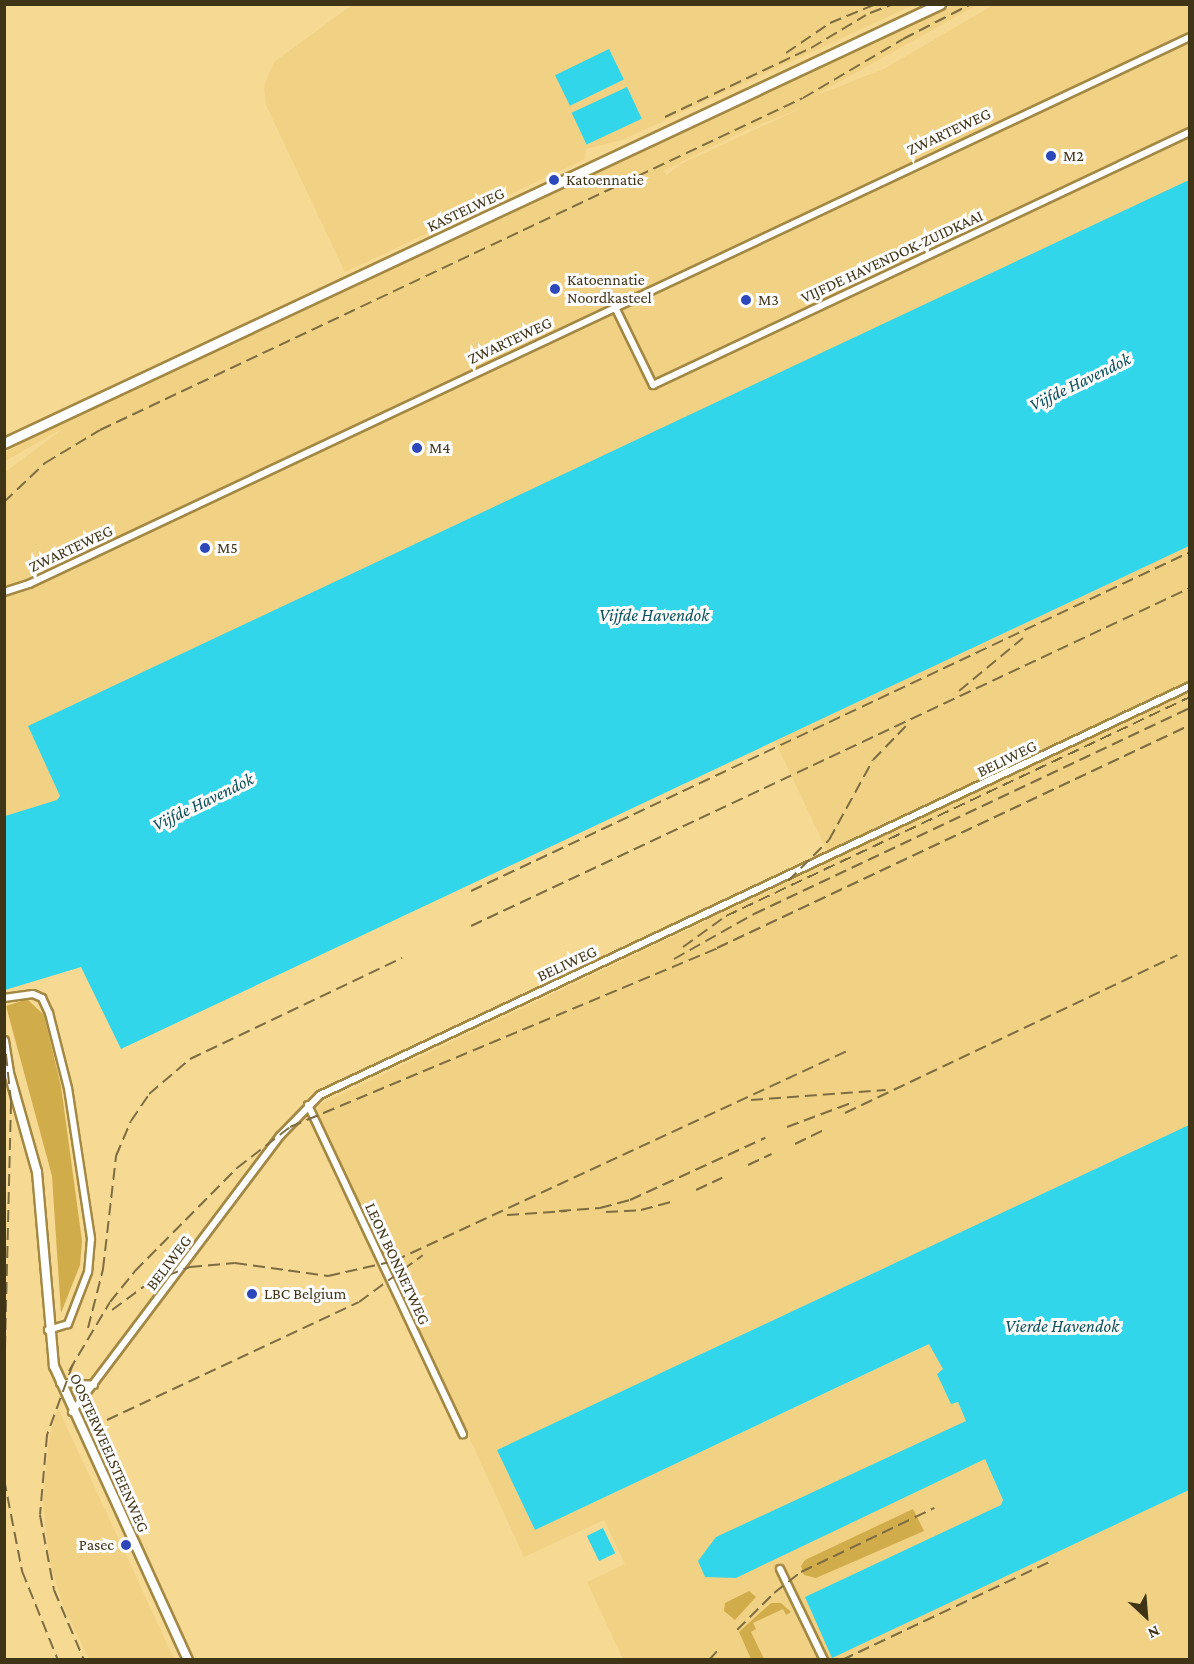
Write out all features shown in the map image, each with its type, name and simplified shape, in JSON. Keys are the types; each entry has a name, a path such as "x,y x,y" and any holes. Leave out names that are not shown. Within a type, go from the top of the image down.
{"main road":[{"name":"KASTELWEG","path":"4,443 940,4"},
{"name":"OOSTERWEELSTEENWEG","path":"4,1041 7,1070 37,1172 48,1330 59,1383 188,1659"}],"street":[{"name":"ZWARTEWEG","path":"4,592 1190,37"},
{"name":"VIJFDE HAVENDOK-ZUIDKAAI","path":"615,307 653,385 1190,132"},
{"name":"BELIWEG","path":"72,1412 280,1136 308,1105 331,1090 1190,686"},
{"path":"4,998 33,994 42,998 50,1013 68,1088 92,1239 88,1272 68,1324 48,1330"},
{"name":"LEON BONNETWEG","path":"308,1105 463,1434"},
{"path":"59,1383 94,1385"},
{"path":"780,1569 824,1659"}],"shaded area":[{"path":"352,5 913,5 622,140 586,149 585,159 345,272 266,105 264,86 274,62"},
{"path":"955,5 977,5 810,98 886,68 993,5 1189,5 1189,180 60,793 57,800 5,816 4,473 67,426 5,461 5,453 42,432","holes":["804,107 681,164 667,175 663,171 748,129"]},
{"path":"1189,546 1189,1125 497,1450 535,1530 930,1344 943,1369 937,1373 952,1404 958,1402 967,1420 961,1424 979,1462 985,1459 1003,1501 1001,1505 805,1597 832,1657 1189,1490 1189,1659 623,1659 587,1582 625,1564 604,1520 524,1557 400,1286 402,1278 412,1273 409,1265 384,1258 320,1120 317,1106 832,861 775,741"},
{"path":"27,999 44,1015 61,1086 82,1241 80,1265 61,1313 52,1176 6,1006"},
{"path":"58,1408 174,1659 89,1659 63,1605 49,1560 43,1500 49,1440"},
{"path":"913,1509 924,1531 816,1578 804,1575 801,1566 805,1560"},
{"path":"749,1591 756,1597 735,1620 724,1611 725,1603"},
{"path":"771,1603 781,1603 791,1612 786,1615 783,1609 753,1623 756,1629 751,1632 764,1659 751,1659 739,1632"}],"water":[{"path":"609,49 624,80 570,106 555,75"},
{"path":"627,87 642,119 587,145 572,113"},
{"name":"Vijfde Havendok","path":"1189,180 1189,546 121,1049 81,967 5,990 5,816 57,800 60,796 28,726"},
{"name":"Vierde Havendok","path":"1189,1125 1189,1490 832,1658 805,1597 1001,1505 1003,1500 985,1459 736,1578 705,1577 698,1561 716,1537 966,1421 958,1402 951,1404 937,1374 943,1369 929,1344 535,1530 497,1450"},
{"path":"603,1528 615,1553 599,1561 587,1536"}],"railway":[{"path":"786,53 830,23 876,4"},
{"path":"870,13 893,4"},
{"path":"4,502 45,463 100,430 803,98 903,39 971,4"},
{"path":"665,117 811,48 866,15"},
{"path":"471,891 1190,552"},
{"path":"471,926 1190,588"},
{"path":"959,691 1023,638"},
{"path":"683,947 726,916 1190,697"},
{"path":"674,959 754,914 1190,708"},
{"path":"69,1371 110,1302 135,1271 237,1168 290,1127 717,948 1190,725"},
{"path":"788,881 829,840 873,760 906,726"},
{"path":"845,1113 1177,955"},
{"path":"88,1328 103,1269 116,1156 131,1121 149,1094 190,1059 402,958"},
{"path":"4,1036 11,1102 4,1379"},
{"path":"112,1310 150,1282 190,1267 235,1263 328,1276 394,1261 849,1050"},
{"path":"751,1100 886,1090"},
{"path":"787,1127 854,1102"},
{"path":"795,1144 826,1129"},
{"path":"559,1211 600,1208 630,1200 765,1138"},
{"path":"748,1165 772,1154"},
{"path":"696,1190 722,1178"},
{"path":"606,1212 641,1210 671,1202"},
{"path":"507,1215 567,1211"},
{"path":"107,1420 359,1302 423,1255"},
{"path":"73,1364 47,1435 40,1515 54,1590 84,1660"},
{"path":"4,1479 22,1571 58,1660"},
{"path":"737,1630 774,1593 801,1572 934,1508"},
{"path":"842,1660 1049,1562"},
{"path":"709,1660 718,1650"}],"place":[{"name":"M2","path":"1051,156"},
{"name":"Katoennatie","path":"554,180"},
{"name":"Katoennatie Noordkasteel","path":"555,289"},
{"name":"M3","path":"746,300"},
{"name":"M4","path":"417,448"},
{"name":"M5","path":"205,548"},
{"name":"LBC Belgium","path":"252,1294"},
{"name":"Pasec","path":"126,1545"}]}
